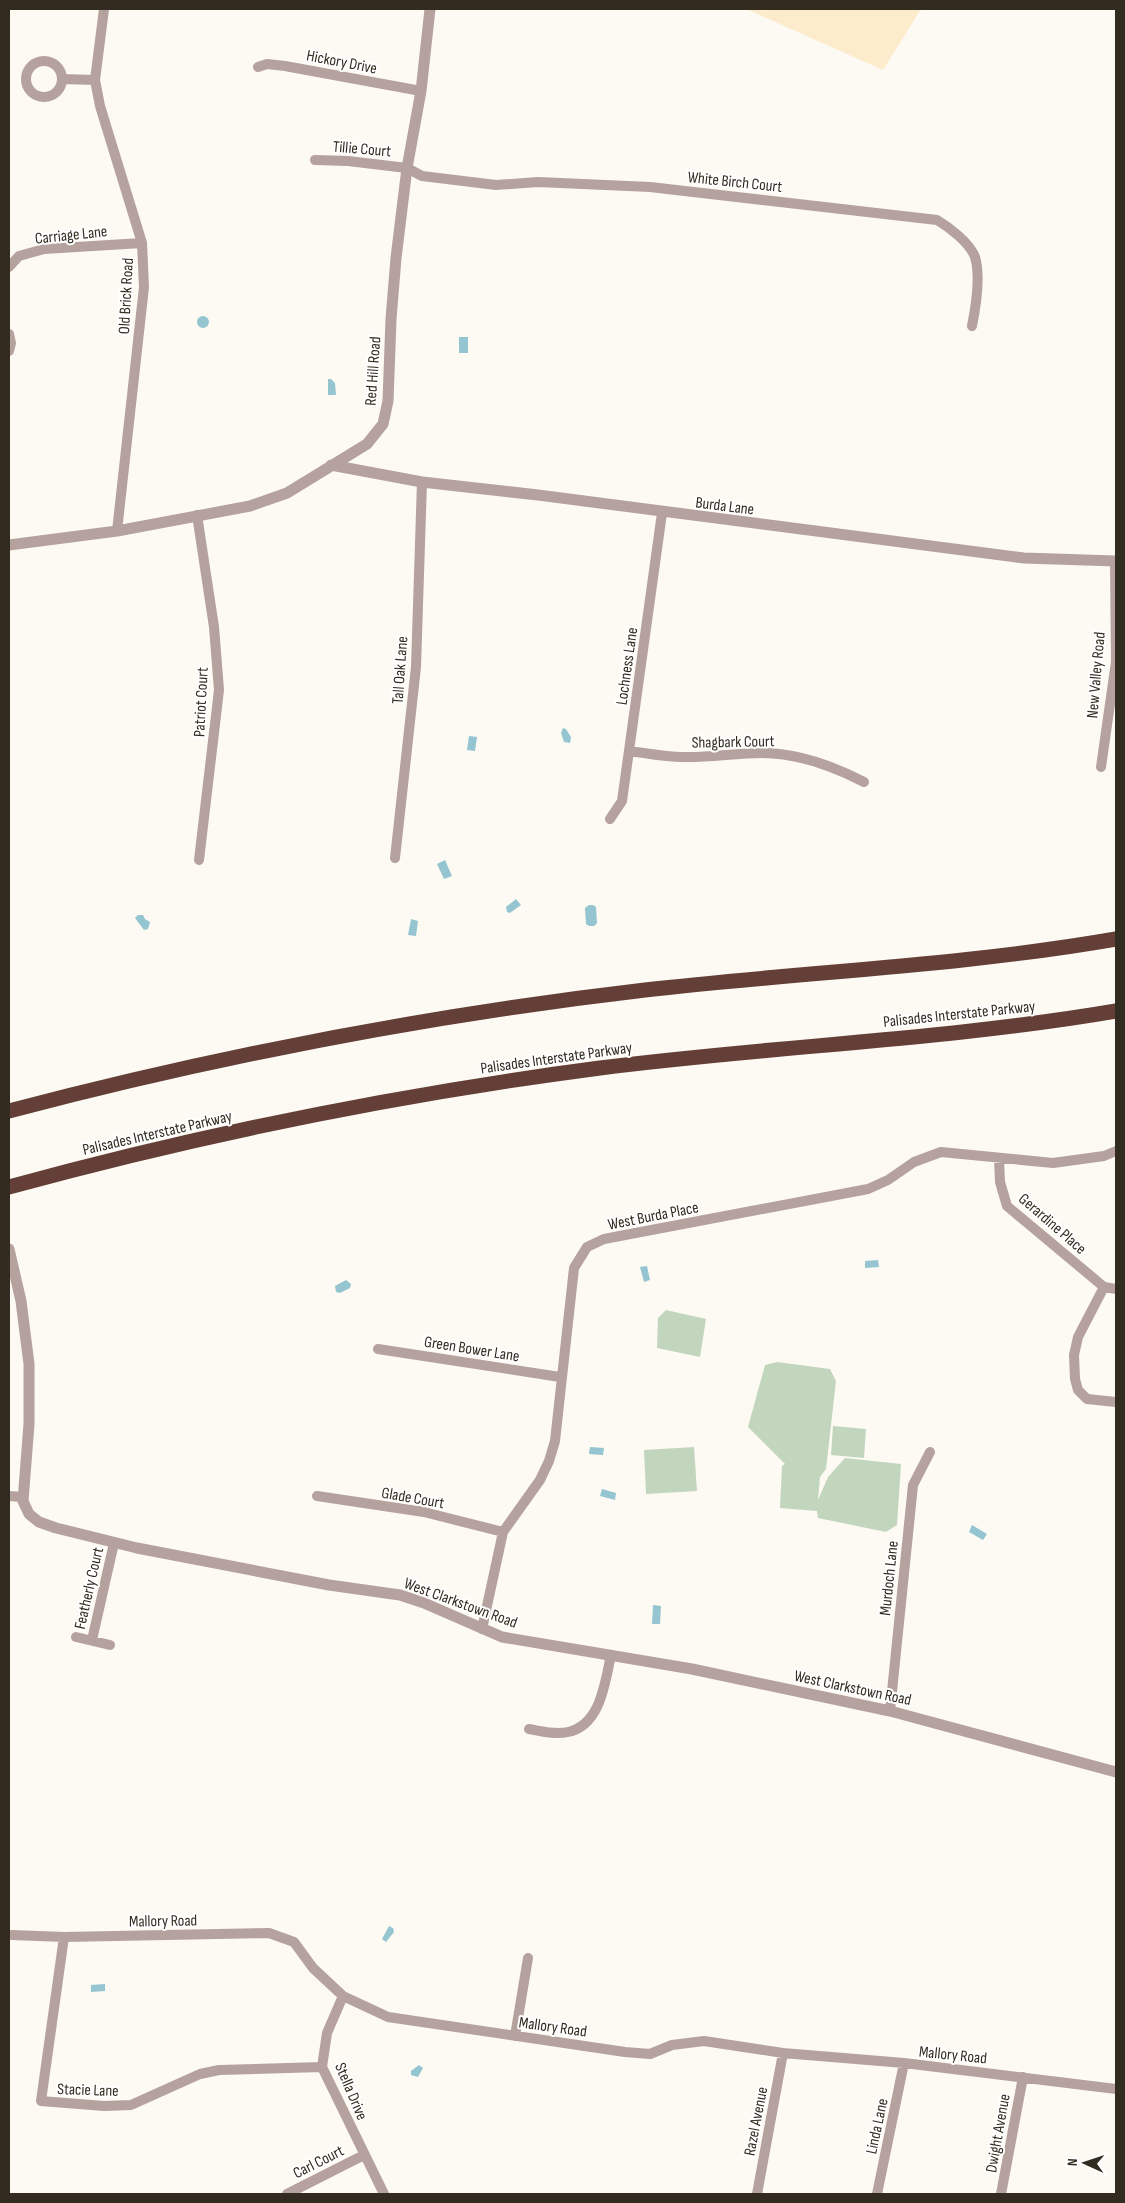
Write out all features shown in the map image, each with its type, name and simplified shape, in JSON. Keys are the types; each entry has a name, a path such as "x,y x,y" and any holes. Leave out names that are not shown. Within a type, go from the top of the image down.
{"highway":[{"path":"9,1111 225,1059 357,1033 482,1012 644,990 1001,955 1116,939"},
{"name":"Palisades Interstate Parkway","path":"9,1187 246,1129 458,1089 671,1060 958,1032 1116,1011"}],"street":[{"name":"Old Brick Road","path":"104,9 95,80 100,106 142,243 144,287 117,531"},
{"name":"Red Hill Road","path":"9,545 117,531 250,506 287,493 331,466 366,444 383,424 388,401 391,319 407,168 421,91 430,9"},
{"name":"Hickory Drive","path":"258,67 267,64 285,66 421,91"},
{"path":"62,80 95,80"},
{"name":"Tillie Court","path":"315,160 348,161 407,168"},
{"name":"White Birch Court","path":"407,168 422,176 496,185 538,182 650,187 937,220 953,229 975,256 978,294 972,326"},
{"name":"Carriage Lane","path":"9,267 19,256 44,249 142,243"},
{"path":"9,334 11,342 9,351"},
{"name":"Burda Lane","path":"331,466 422,482 1024,558 1116,560"},
{"name":"Tall Oak Lane","path":"395,858 416,666 422,482"},
{"name":"Lochness Lane","path":"610,819 622,802 662,513"},
{"name":"Patriot Court","path":"197,515 214,627 219,690 199,860"},
{"name":"New Valley Road","path":"1101,767 1116,662 1116,560"},
{"name":"Shagbark Court","path":"629,751 680,758 726,757 762,753 797,757 838,769 864,782"},
{"name":"West Burda Place","path":"482,1629 503,1532 540,1480 550,1461 555,1441 560,1377 574,1268 587,1247 604,1240 868,1189 888,1180 914,1162 941,1152 1053,1163 1104,1156 1116,1150"},
{"name":"Gerardine Place","path":"999,1159 1000,1182 1007,1206 1104,1287"},
{"path":"9,1249 22,1308 29,1369 29,1435 23,1497 9,1496"},
{"path":"1116,1289 1104,1287 1078,1337 1074,1354 1075,1379 1078,1390 1087,1399 1116,1402"},
{"name":"Green Bower Lane","path":"378,1349 560,1377"},
{"name":"Murdoch Lane","path":"890,1711 913,1485 930,1452"},
{"name":"Glade Court","path":"317,1496 424,1512 503,1532"},
{"name":"West Clarkstown Road","path":"23,1497 26,1510 38,1522 114,1543 329,1585 400,1595 424,1603 502,1637 731,1677 890,1711 1116,1772"},
{"name":"Featherly Court","path":"92,1640 114,1543"},
{"name":"Featherly Court","path":"76,1637 110,1645"},
{"path":"529,1729 568,1732 579,1728 592,1716 601,1700 611,1655"},
{"name":"Mallory Road","path":"12,1935 64,1937 269,1933 294,1942 314,1968 343,1996 388,2018 650,2054 672,2045 704,2041 783,2053 904,2063 1116,2089"},
{"name":"Stacie Lane","path":"64,1937 41,2101 104,2106 131,2105 200,2074 219,2070 322,2067"},
{"path":"515,2036 528,1958"},
{"name":"Stella Drive","path":"343,1996 327,2033 322,2067 384,2194"},
{"name":"Razel Avenue","path":"757,2194 783,2053"},
{"name":"Linda Lane","path":"877,2194 904,2063"},
{"name":"Dwight Avenue","path":"1001,2194 1022,2077"},
{"name":"Carl Court","path":"287,2194 364,2155"}],"shaded area":[{"path":"746,9 921,9 883,70"}],"green space":[{"path":"666,1310 706,1319 700,1357 657,1348 658,1318"},
{"path":"777,1362 830,1369 836,1381 826,1469 820,1477 818,1500 828,1477 845,1458 901,1464 897,1525 886,1532 818,1518 817,1511 780,1508 782,1466 785,1464 748,1427 765,1365"},
{"path":"833,1426 866,1429 864,1458 831,1455"},
{"path":"694,1447 697,1491 646,1494 644,1450"}],"water":[{"path":"203,316 209,322 203,328 197,322"},
{"path":"459,337 468,337 468,353 459,353"},
{"path":"328,379 335,383 336,395 328,395"},
{"path":"563,728 566,729 571,737 570,743 564,742 561,733"},
{"path":"469,736 477,737 475,751 467,750"},
{"path":"445,860 452,876 444,879 437,864"},
{"path":"516,899 521,905 510,913 507,912 506,907"},
{"path":"589,905 596,907 597,923 594,926 586,924 585,908"},
{"path":"138,915 143,915 150,922 148,929 144,930 135,918"},
{"path":"411,919 418,921 416,936 408,935"},
{"path":"878,1260 879,1267 865,1268 865,1261"},
{"path":"647,1266 650,1280 644,1282 640,1267"},
{"path":"346,1280 351,1284 350,1288 340,1293 336,1292 335,1286"},
{"path":"590,1447 604,1448 603,1455 589,1454"},
{"path":"602,1489 616,1493 615,1500 600,1496"},
{"path":"972,1525 987,1534 983,1540 969,1532"},
{"path":"653,1605 661,1606 660,1624 652,1624"},
{"path":"389,1926 393,1928 394,1932 386,1942 382,1939"},
{"path":"105,1984 105,1991 91,1992 91,1985"},
{"path":"419,2065 423,2068 418,2077 411,2075 411,2071"}]}
